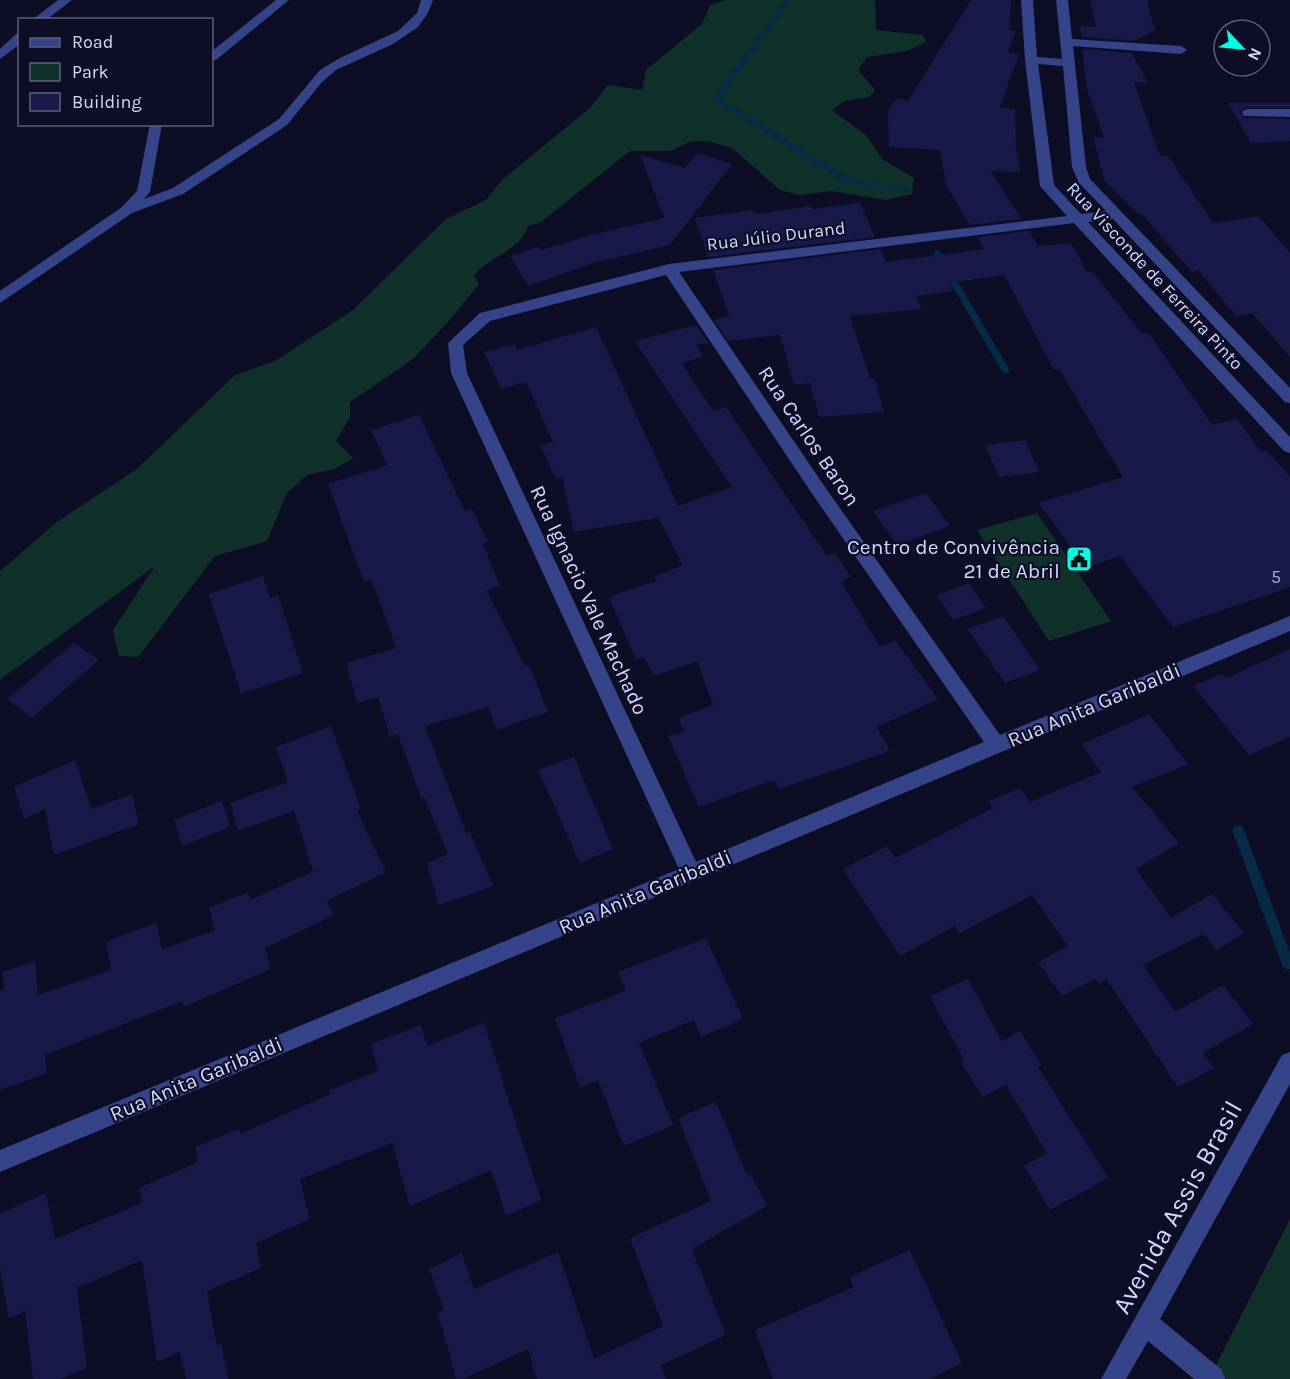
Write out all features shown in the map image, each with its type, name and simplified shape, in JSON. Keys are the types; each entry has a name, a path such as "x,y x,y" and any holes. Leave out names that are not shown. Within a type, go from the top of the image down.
{"street":[{"path":"41,18 66,0"},
{"path":"213,56 283,0"},
{"path":"127,210 178,191 284,122 297,110 303,95 333,67 386,44 405,31 426,11 427,0"},
{"name":"Rua Visconde de Ferreira Pinto","path":"1027,0 1031,60 1047,186 1290,447"},
{"name":"Rua Visconde de Ferreira Pinto","path":"1062,0 1079,167 1084,180 1290,398"},
{"path":"3,36 18,31"},
{"path":"0,55 18,38"},
{"path":"1066,42 1181,50"},
{"path":"1031,60 1068,63"},
{"path":"1248,113 1290,113"},
{"path":"0,298 127,210 143,192 156,126"},
{"name":"Rua Júlio Durand","path":"455,343 485,317 669,269 1116,213"},
{"name":"Rua Carlos Baron","path":"669,269 819,491 997,746"},
{"name":"Rua Ignacio Vale Machado","path":"455,343 459,373 691,873"},
{"name":"Rua Anita Garibaldi","path":"0,1161 1290,623"},
{"name":"Avenida Assis Brasil","path":"1113,1379 1290,1063"},
{"path":"1144,1322 1213,1379"}],"green space":[{"path":"726,0 875,0 876,30 923,35 926,42 907,51 867,57 858,70 875,90 869,97 844,101 832,110 866,135 882,159 914,178 912,194 886,200 832,191 799,195 780,190 732,148 707,141 692,141 670,151 630,151 541,222 528,226 519,241 480,269 474,275 479,284 449,321 413,359 350,402 350,417 336,441 353,458 334,469 307,475 287,493 267,541 215,556 138,657 119,656 113,630 155,566 0,680 0,571 57,522 137,469 235,375 275,361 353,310 446,219 486,200 503,179 590,108 608,85 642,90 646,70 702,24 710,5"},
{"path":"1037,513 1111,621 1049,641 977,530"},
{"path":"1290,1219 1290,1379 1209,1379"}],"building":[{"path":"971,0 1011,0 1009,30 1016,31 1008,52 1019,54 1000,108 1015,109 1016,150 1021,172 991,171 1021,219 970,225 946,185 940,150 889,147 888,111 897,98 908,101"},
{"path":"1090,0 1147,0 1155,30 1136,41 1082,37 1080,26 1096,27"},
{"path":"1082,49 1132,53 1148,83 1134,82 1160,156 1168,156 1213,223 1259,216 1290,253 1290,357 1252,313 1236,316 1198,270 1192,272 1142,214 1140,215 1105,182 1093,137 1104,138 1087,89"},
{"path":"1228,103 1290,103 1290,107 1247,107 1240,112 1244,118 1290,119 1290,141 1251,143"},
{"path":"697,153 732,164 670,245 593,263 529,286 510,256 538,247 541,250 595,234 664,218 640,155 685,168"},
{"path":"860,203 875,237 708,257 695,218 752,210 754,214 811,206 812,209"},
{"path":"1029,231 1038,246 1071,243 1087,272 1092,271 1142,334 1149,333 1212,425 1237,419 1261,452 1266,450 1290,476 1290,587 1173,627 1120,556 1094,565 1091,560 1084,565 1039,503 1123,477 1059,369 1054,370 1004,275 949,283 953,291 916,296 921,309 850,316 870,379 875,379 884,412 819,417 810,383 794,385 780,335 728,341 714,320 729,316 713,270 881,249 886,262 984,249 977,237"},
{"path":"696,325 709,343 696,345 703,356 682,363 713,411 726,407 827,556 835,553 851,577 841,581 880,647 895,640 938,699 877,727 890,751 779,789 774,780 699,807 668,736 685,731 678,718 713,705 697,661 654,676 644,657 636,660 609,597 656,581 654,577 683,565 658,518 574,532 562,477 556,479 540,445 553,442 526,382 501,389 484,352 514,344 517,350 596,327 678,506 732,487 635,341"},
{"path":"419,415 465,511 472,509 488,542 483,544 500,586 486,590 525,666 529,665 548,712 497,730 488,707 425,726 466,833 470,832 493,886 439,905 427,863 448,854 424,797 421,798 398,734 390,737 378,697 357,703 346,663 396,648 372,580 364,582 328,484 387,465 371,430"},
{"path":"1025,440 1039,472 999,477 985,445"},
{"path":"926,493 950,526 897,545 873,511"},
{"path":"263,576 270,598 278,595 303,673 241,694 209,594"},
{"path":"969,583 986,608 953,620 937,595"},
{"path":"1003,616 1040,670 1005,683 968,629"},
{"path":"74,643 99,660 32,718 7,699"},
{"path":"1290,649 1290,737 1249,755 1193,686 1222,674 1226,678"},
{"path":"1149,714 1188,764 1132,787 1179,843 1136,869 1171,918 1212,894 1244,933 1217,950 1204,934 1143,965 1175,1012 1223,985 1253,1024 1203,1053 1214,1068 1178,1087 1107,980 1099,984 1095,979 1062,996 1038,962 1068,946 1032,895 960,933 955,926 900,956 843,869 887,846 895,858 993,808 989,801 1020,788 1030,802 1101,772 1082,744"},
{"path":"331,726 361,809 357,811 386,872 327,901 334,915 265,948 271,969 184,1007 183,1001 45,1055 47,1073 0,1090 0,991 4,990 2,972 35,961 38,995 111,970 106,942 156,923 162,950 215,930 209,908 248,892 251,900 313,871 294,811 238,831 230,803 288,782 276,747"},
{"path":"574,757 613,849 580,863 538,770"},
{"path":"75,760 91,809 132,794 139,824 54,855 45,809 24,819 14,787"},
{"path":"222,801 230,827 182,846 174,820"},
{"path":"706,938 743,1019 701,1037 694,1020 639,1043 673,1125 624,1146 598,1080 580,1088 555,1018 626,991 618,972"},
{"path":"968,979 1002,1041 1020,1031 1042,1066 1038,1067 1108,1178 1050,1210 1024,1166 1047,1153 1006,1085 982,1097 961,1062 964,1060 930,996"},
{"path":"484,1023 541,1200 506,1216 491,1170 410,1206 392,1143 300,1179 310,1219 256,1243 261,1268 207,1291 217,1346 221,1344 228,1379 186,1379 180,1352 157,1362 142,1260 77,1288 87,1368 60,1379 33,1379 25,1311 9,1319 0,1269 0,1214 46,1193 55,1239 142,1203 139,1188 198,1162 195,1147 239,1129 240,1134 331,1094 329,1090 378,1071 371,1044 421,1025 427,1046"},
{"path":"716,1102 747,1175 750,1174 767,1206 692,1249 726,1335 661,1365 666,1379 537,1379 528,1349 463,1379 456,1379 438,1313 444,1310 429,1269 462,1253 474,1289 558,1252 594,1359 663,1326 630,1238 711,1201 678,1118"},
{"path":"910,1250 962,1363 930,1379 773,1379 755,1330 854,1287 849,1277"}],"waterway":[{"path":"788,0 716,99 847,180 904,190"},
{"path":"937,253 1006,371"},
{"path":"1238,830 1288,964"}],"place":[{"name":"Centro de Convivência 21 de Abril","path":"1079,559"}]}
